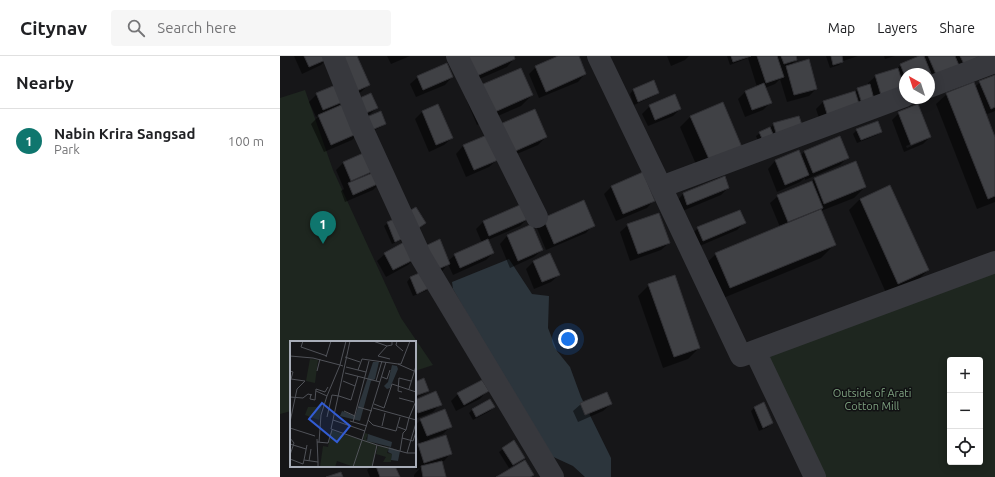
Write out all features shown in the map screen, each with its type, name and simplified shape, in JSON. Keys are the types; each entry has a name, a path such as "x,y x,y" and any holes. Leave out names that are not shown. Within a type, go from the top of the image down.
{"street":[{"path":"333,56 361,126 421,257 553,477"},
{"path":"457,56 537,217"},
{"path":"598,56 741,356 995,262"},
{"path":"935,84 995,62"},
{"path":"661,187 899,98"},
{"path":"755,351 815,477"}],"green space":[{"path":"305,90 333,170 401,318 433,365 416,371 416,341 290,341 290,411 280,414 280,98"},
{"name":"Outside of Arati Cotton Mill","path":"995,273 995,477 816,477 754,361"}],"shaded area":[{"path":"509,259 532,294 549,296 548,328 557,351 570,367 581,397 611,458 611,477 585,477 573,466 547,454 453,289 452,282"}],"building":[{"path":"304,56 329,56 330,58 309,67"},
{"path":"344,56 357,56 370,85 350,94"},
{"path":"467,56 514,56 515,59 470,79"},
{"path":"558,56 579,56 586,74 546,92 535,66"},
{"path":"731,56 751,56 733,62"},
{"path":"757,56 777,56 784,77 766,83"},
{"path":"781,56 796,56 797,60 784,64"},
{"path":"831,56 842,56 843,62 833,65"},
{"path":"919,56 924,56 929,68 902,68 900,64"},
{"path":"928,56 955,56 961,70 938,79 935,68 933,68"},
{"path":"960,56 980,56 964,64"},
{"path":"809,59 817,89 794,95 786,66"},
{"path":"447,63 453,77 423,90 417,76"},
{"path":"521,68 533,95 488,115 476,87"},
{"path":"898,68 899,90 881,95 875,75"},
{"path":"995,75 995,107 991,109 979,81"},
{"path":"654,80 659,93 638,102 633,89"},
{"path":"974,82 995,137 995,196 988,199 946,93"},
{"path":"764,83 772,103 752,110 745,91"},
{"path":"338,84 345,101 323,110 316,93"},
{"path":"870,84 875,103 863,107 857,88"},
{"path":"855,91 860,107 828,117 823,101"},
{"path":"371,93 378,108 359,116 353,101"},
{"path":"675,94 681,109 655,120 649,105"},
{"path":"348,102 361,132 331,145 318,115"},
{"path":"723,102 744,152 712,166 690,116"},
{"path":"438,104 453,138 436,145 422,111"},
{"path":"918,104 931,137 911,145 898,112"},
{"path":"535,109 547,137 511,153 498,125"},
{"path":"381,111 386,124 367,132 362,119"},
{"path":"799,116 803,128 777,136 773,123"},
{"path":"878,121 882,132 861,140 856,129"},
{"path":"770,127 776,141 765,145 759,132"},
{"path":"487,135 498,160 474,170 463,145"},
{"path":"840,136 849,158 813,173 804,151"},
{"path":"799,150 809,175 785,185 775,160"},
{"path":"368,151 376,170 351,181 343,162"},
{"path":"856,161 866,187 824,204 814,178"},
{"path":"377,171 382,182 353,195 348,183"},
{"path":"643,172 655,201 623,214 611,186"},
{"path":"725,176 729,188 687,205 683,193"},
{"path":"812,181 823,208 788,222 777,195"},
{"path":"890,185 929,270 898,284 860,199"},
{"path":"584,200 595,226 554,244 543,218"},
{"path":"522,204 528,219 489,236 483,221"},
{"path":"416,207 426,223 414,231 404,214"},
{"path":"821,209 836,245 730,288 715,253"},
{"path":"740,210 746,223 703,241 697,227"},
{"path":"659,213 670,243 638,254 627,224"},
{"path":"397,218 406,237 395,242 387,222"},
{"path":"532,224 543,250 518,261 507,235"},
{"path":"440,239 450,264 431,272 421,248"},
{"path":"488,239 494,253 460,268 454,254"},
{"path":"408,240 417,258 393,270 384,253"},
{"path":"550,253 560,275 542,282 533,261"},
{"path":"424,271 431,287 417,294 410,277"},
{"path":"675,275 700,348 674,357 648,284"},
{"path":"424,378 429,391 416,396 416,382"},
{"path":"482,380 489,391 464,405 457,393"},
{"path":"436,391 442,405 418,413 416,400"},
{"path":"607,392 612,404 585,415 580,403"},
{"path":"490,399 495,407 476,417 472,409"},
{"path":"764,402 773,423 763,428 754,407"},
{"path":"445,409 452,427 427,436 420,419"},
{"path":"446,435 452,454 424,463 418,444"},
{"path":"514,440 525,458 513,465 502,448"},
{"path":"525,460 534,475 530,477 496,477"},
{"path":"442,461 446,477 423,477 421,466"},
{"path":"376,467 395,467 400,477 380,477"},
{"path":"341,472 343,477 326,477"}],"place":[{"name":"Nabin Krira Sangsad","path":"323,244"}]}
